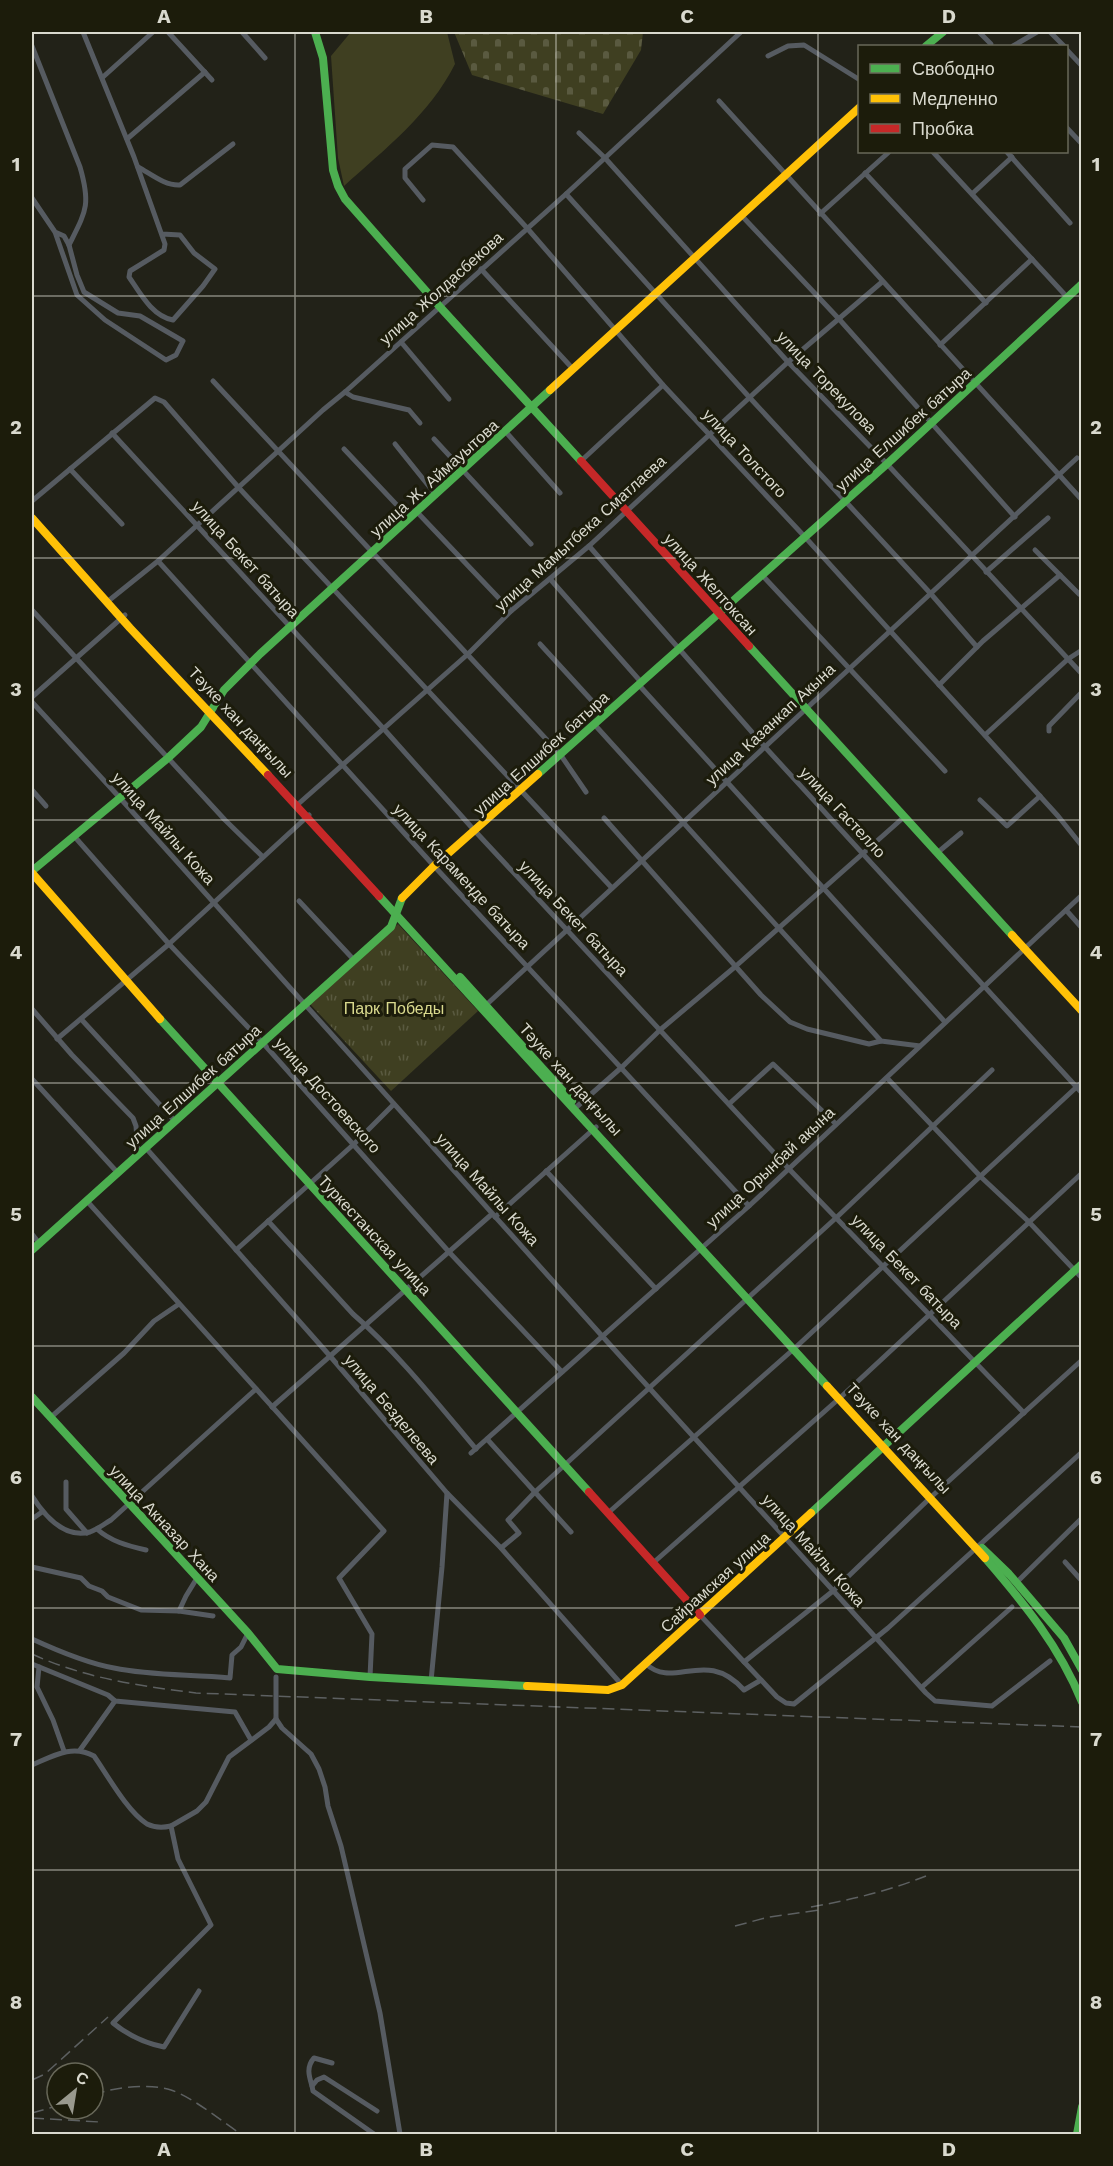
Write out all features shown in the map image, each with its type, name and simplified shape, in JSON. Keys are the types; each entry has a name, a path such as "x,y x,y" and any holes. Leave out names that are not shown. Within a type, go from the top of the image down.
{"main road":[{"name":"улица Желтоксан","path":"315,32 323,57 332,168 335,182 345,199 440,307 1082,1011"},
{"path":"927,45 943,32"},
{"name":"улица Ж. Аймауытова","path":"32,872 168,758 201,727 224,690 249,664 858,109"},
{"name":"улица Елшибек батыра","path":"32,1250 174,1120 356,961 391,927 403,895 887,464 1082,284"},
{"name":"Тәуке хан даңғылы","path":"32,515 121,616 484,1007 979,1549 1013,1591 1067,1667 1082,1702"},
{"name":"Туркестанская улица","path":"32,872 125,981 407,1289 700,1615"},
{"name":"Сайрамская улица","path":"622,1685 1082,1264"},
{"name":"улица Акназар Хана","path":"32,1397 127,1504 248,1633 276,1673"},
{"name":"Тәуке хан даңғылы","path":"979,1549 1016,1583 1064,1638 1082,1670"},
{"path":"276,1673 608,1690 622,1685"},
{"path":"1077,2134 1082,2107"}],"street":[{"path":"84,32 138,167 165,244 164,250 129,273 144,299 161,317 172,320 215,269 194,253 180,236 162,234"},
{"path":"102,77 153,32"},
{"path":"168,32 212,80"},
{"path":"242,32 265,58"},
{"name":"улица Жолдасбекова","path":"109,601 158,561 323,410 566,194 741,32"},
{"path":"979,32 991,44"},
{"path":"1015,45 1037,32"},
{"path":"1050,32 1062,45"},
{"path":"768,56 788,46 804,45 858,79"},
{"path":"32,46 85,185 86,211 70,247"},
{"path":"1068,51 1082,66"},
{"path":"127,139 205,72"},
{"path":"719,101 1082,500"},
{"path":"1068,129 1082,144"},
{"name":"улица Торекулова","path":"579,133 605,158 788,362 887,464 1082,674"},
{"path":"138,167 173,186 180,185 233,144"},
{"name":"улица Толстого","path":"423,200 405,178 405,169 432,145 453,147 527,228 663,385 985,735 1082,846"},
{"path":"820,214 888,153"},
{"path":"934,153 1067,297"},
{"path":"1008,153 1070,223"},
{"path":"972,194 1012,157"},
{"path":"865,173 986,303"},
{"path":"566,194 750,398 846,500 977,648"},
{"path":"32,198 55,232 77,295 105,320 166,360 176,355 183,341 140,316 118,313 84,292 70,247 64,236 55,232"},
{"path":"741,215 839,319 1015,517"},
{"path":"939,345 1032,259"},
{"path":"481,269 573,369"},
{"name":"улица Мамытбека Сматлаева","path":"298,805 468,654 511,612 589,546 788,362 882,282"},
{"path":"400,342 449,399"},
{"path":"213,381 560,754 586,792"},
{"path":"581,461 663,385"},
{"path":"345,392 353,397 409,410 420,423"},
{"path":"32,501 155,398 164,402 239,488 612,888"},
{"path":"505,431 560,493"},
{"name":"улица Бекет батыра","path":"112,433 474,830 789,1169 1024,1413"},
{"path":"434,439 531,544"},
{"path":"395,444 436,495"},
{"path":"344,449 410,519"},
{"name":"улица Казанкап Акына","path":"484,1007 1077,458"},
{"path":"70,469 122,524"},
{"path":"417,512 511,612"},
{"path":"986,572 1048,518"},
{"name":"улица Гастелло","path":"589,546 765,747 1082,1093"},
{"path":"1035,550 1079,594"},
{"name":"улица Караменде батыра","path":"158,561 434,867 749,1206"},
{"path":"762,574 945,771"},
{"path":"939,685 977,648 1060,575"},
{"path":"551,580 727,783 945,1022"},
{"path":"32,610 263,857"},
{"path":"32,697 121,616"},
{"path":"540,644 604,714"},
{"path":"985,735 1068,659 1082,650"},
{"path":"1049,731 1048,726 1082,692"},
{"name":"улица Майлы Кожа","path":"32,702 926,1693 935,1701 992,1706 1050,1661"},
{"path":"594,724 881,1041"},
{"path":"32,790 46,806"},
{"path":"980,800 1008,826 1040,796"},
{"path":"57,1039 169,944 308,816"},
{"path":"576,1108 660,1030 780,928 904,817"},
{"path":"604,818 761,995 790,1022 807,1029 869,1044 881,1041 920,1046"},
{"path":"937,853 961,833"},
{"name":"улица Достоевского","path":"74,836 449,1252 562,1372"},
{"name":"улица Орынбай акына","path":"365,1325 474,1451 749,1206 1082,895"},
{"path":"299,901 356,961"},
{"path":"1066,910 1082,928"},
{"path":"32,1009 57,1039 133,1118 136,1126 138,1154"},
{"path":"81,1019 174,1120"},
{"path":"729,1104 773,1064 836,1124"},
{"path":"501,1548 519,1533 508,1520 535,1492 837,1217 992,1070"},
{"path":"32,1078 117,1172"},
{"path":"887,1078 932,1128 1028,1221 1082,1278"},
{"path":"608,1513 794,1349 1082,1082"},
{"path":"236,1250 354,1144 394,1104"},
{"path":"272,1407 594,1129"},
{"name":"улица Безделеева","path":"145,1148 330,1356 447,1493 501,1548 622,1685"},
{"path":"546,1171 656,1288"},
{"path":"653,1563 840,1397 1082,1173"},
{"path":"86,1200 384,1531 339,1578 372,1634 370,1677"},
{"path":"268,1221 352,1314 365,1325"},
{"path":"32,1234 39,1243"},
{"path":"50,1418 124,1353 154,1322 179,1304"},
{"path":"744,1662 833,1591 1082,1360"},
{"path":"32,1497 42,1512 56,1524 71,1532 87,1533 97,1529 111,1520 256,1389"},
{"path":"488,1439 571,1532"},
{"path":"700,1615 777,1697 786,1703 794,1704 876,1638 979,1549 1082,1452"},
{"path":"66,1482 66,1509 87,1533"},
{"path":"431,1681 447,1493"},
{"path":"32,1519 42,1512"},
{"path":"1016,1583 1080,1521"},
{"path":"97,1529 109,1538 130,1547 146,1550"},
{"path":"1065,1563 1082,1581"},
{"path":"32,1567 81,1578 89,1586 102,1591 108,1597 141,1610 179,1611 213,1616"},
{"path":"179,1611 197,1578"},
{"path":"922,1687 1012,1607"},
{"path":"32,1639 64,1654 114,1668 156,1674 191,1674 230,1678 232,1655 241,1647 248,1633"},
{"path":"32,1664 108,1695 115,1701 235,1712 251,1740"},
{"path":"645,1664 654,1671 667,1674 711,1669 733,1677 744,1690 761,1680"},
{"path":"39,1667 37,1687 53,1720 64,1751"},
{"path":"276,1673 276,1717 282,1728 311,1754 319,1769 341,1846 380,2013 400,2134"},
{"path":"80,1750 115,1701"},
{"path":"32,1765 64,1751 80,1750 94,1756 125,1799 149,1825 161,1828 171,1826 206,1802 229,1757 269,1727 276,1717"},
{"path":"171,1826 178,1859 211,1925 113,2023 146,2044 164,2047 199,1991"},
{"path":"332,2063 314,2058 309,2063 308,2069 314,2091 374,2134"},
{"path":"312,2086 324,2077 377,2111"}],"green space":[{"path":"351,32 447,32 455,64 445,82 420,115 344,186 338,158 331,56"},
{"path":"454,32 643,32 641,50 603,114 472,75"},
{"name":"Парк Победы","path":"398,924 478,1011 391,1091 310,1004"}],"railway":[{"path":"32,1654 92,1675 133,1684 196,1693 1082,1727"},
{"path":"811,1907 869,1894 926,1876"},
{"path":"735,1926 769,1917 819,1910"},
{"path":"32,2080 45,2074 108,2017"},
{"path":"105,2092 132,2087 171,2090 198,2104 241,2134"},
{"path":"32,2113 45,2109"},
{"path":"32,2118 100,2122"}],"traffic: fast":[{"path":"315,32 323,58 333,170 345,199 581,461"},
{"path":"927,45 943,32"},
{"path":"538,774 887,464 1082,284"},
{"path":"32,871 168,758 201,727 224,690 260,654 550,390"},
{"path":"749,646 1012,935"},
{"path":"379,896 827,1386"},
{"path":"32,1250 391,927 402,898"},
{"path":"460,977 572,1101"},
{"path":"160,1019 589,1492"},
{"path":"811,1513 1082,1264"},
{"path":"32,1397 248,1633 277,1669 527,1686"},
{"path":"982,1548 1009,1574 1064,1638 1082,1670"},
{"path":"985,1558 1027,1608 1052,1644 1082,1702"},
{"path":"1077,2134 1082,2107"}],"traffic: slow":[{"path":"550,390 858,109"},
{"path":"32,518 130,628 268,775"},
{"path":"402,898 434,866 538,774"},
{"path":"32,873 160,1019"},
{"path":"1012,935 1082,1011"},
{"path":"827,1386 985,1558"},
{"path":"527,1686 608,1690 622,1685 811,1513"}],"traffic: jam":[{"path":"581,461 749,646"},
{"path":"268,775 379,896"},
{"path":"589,1492 700,1615"}]}
